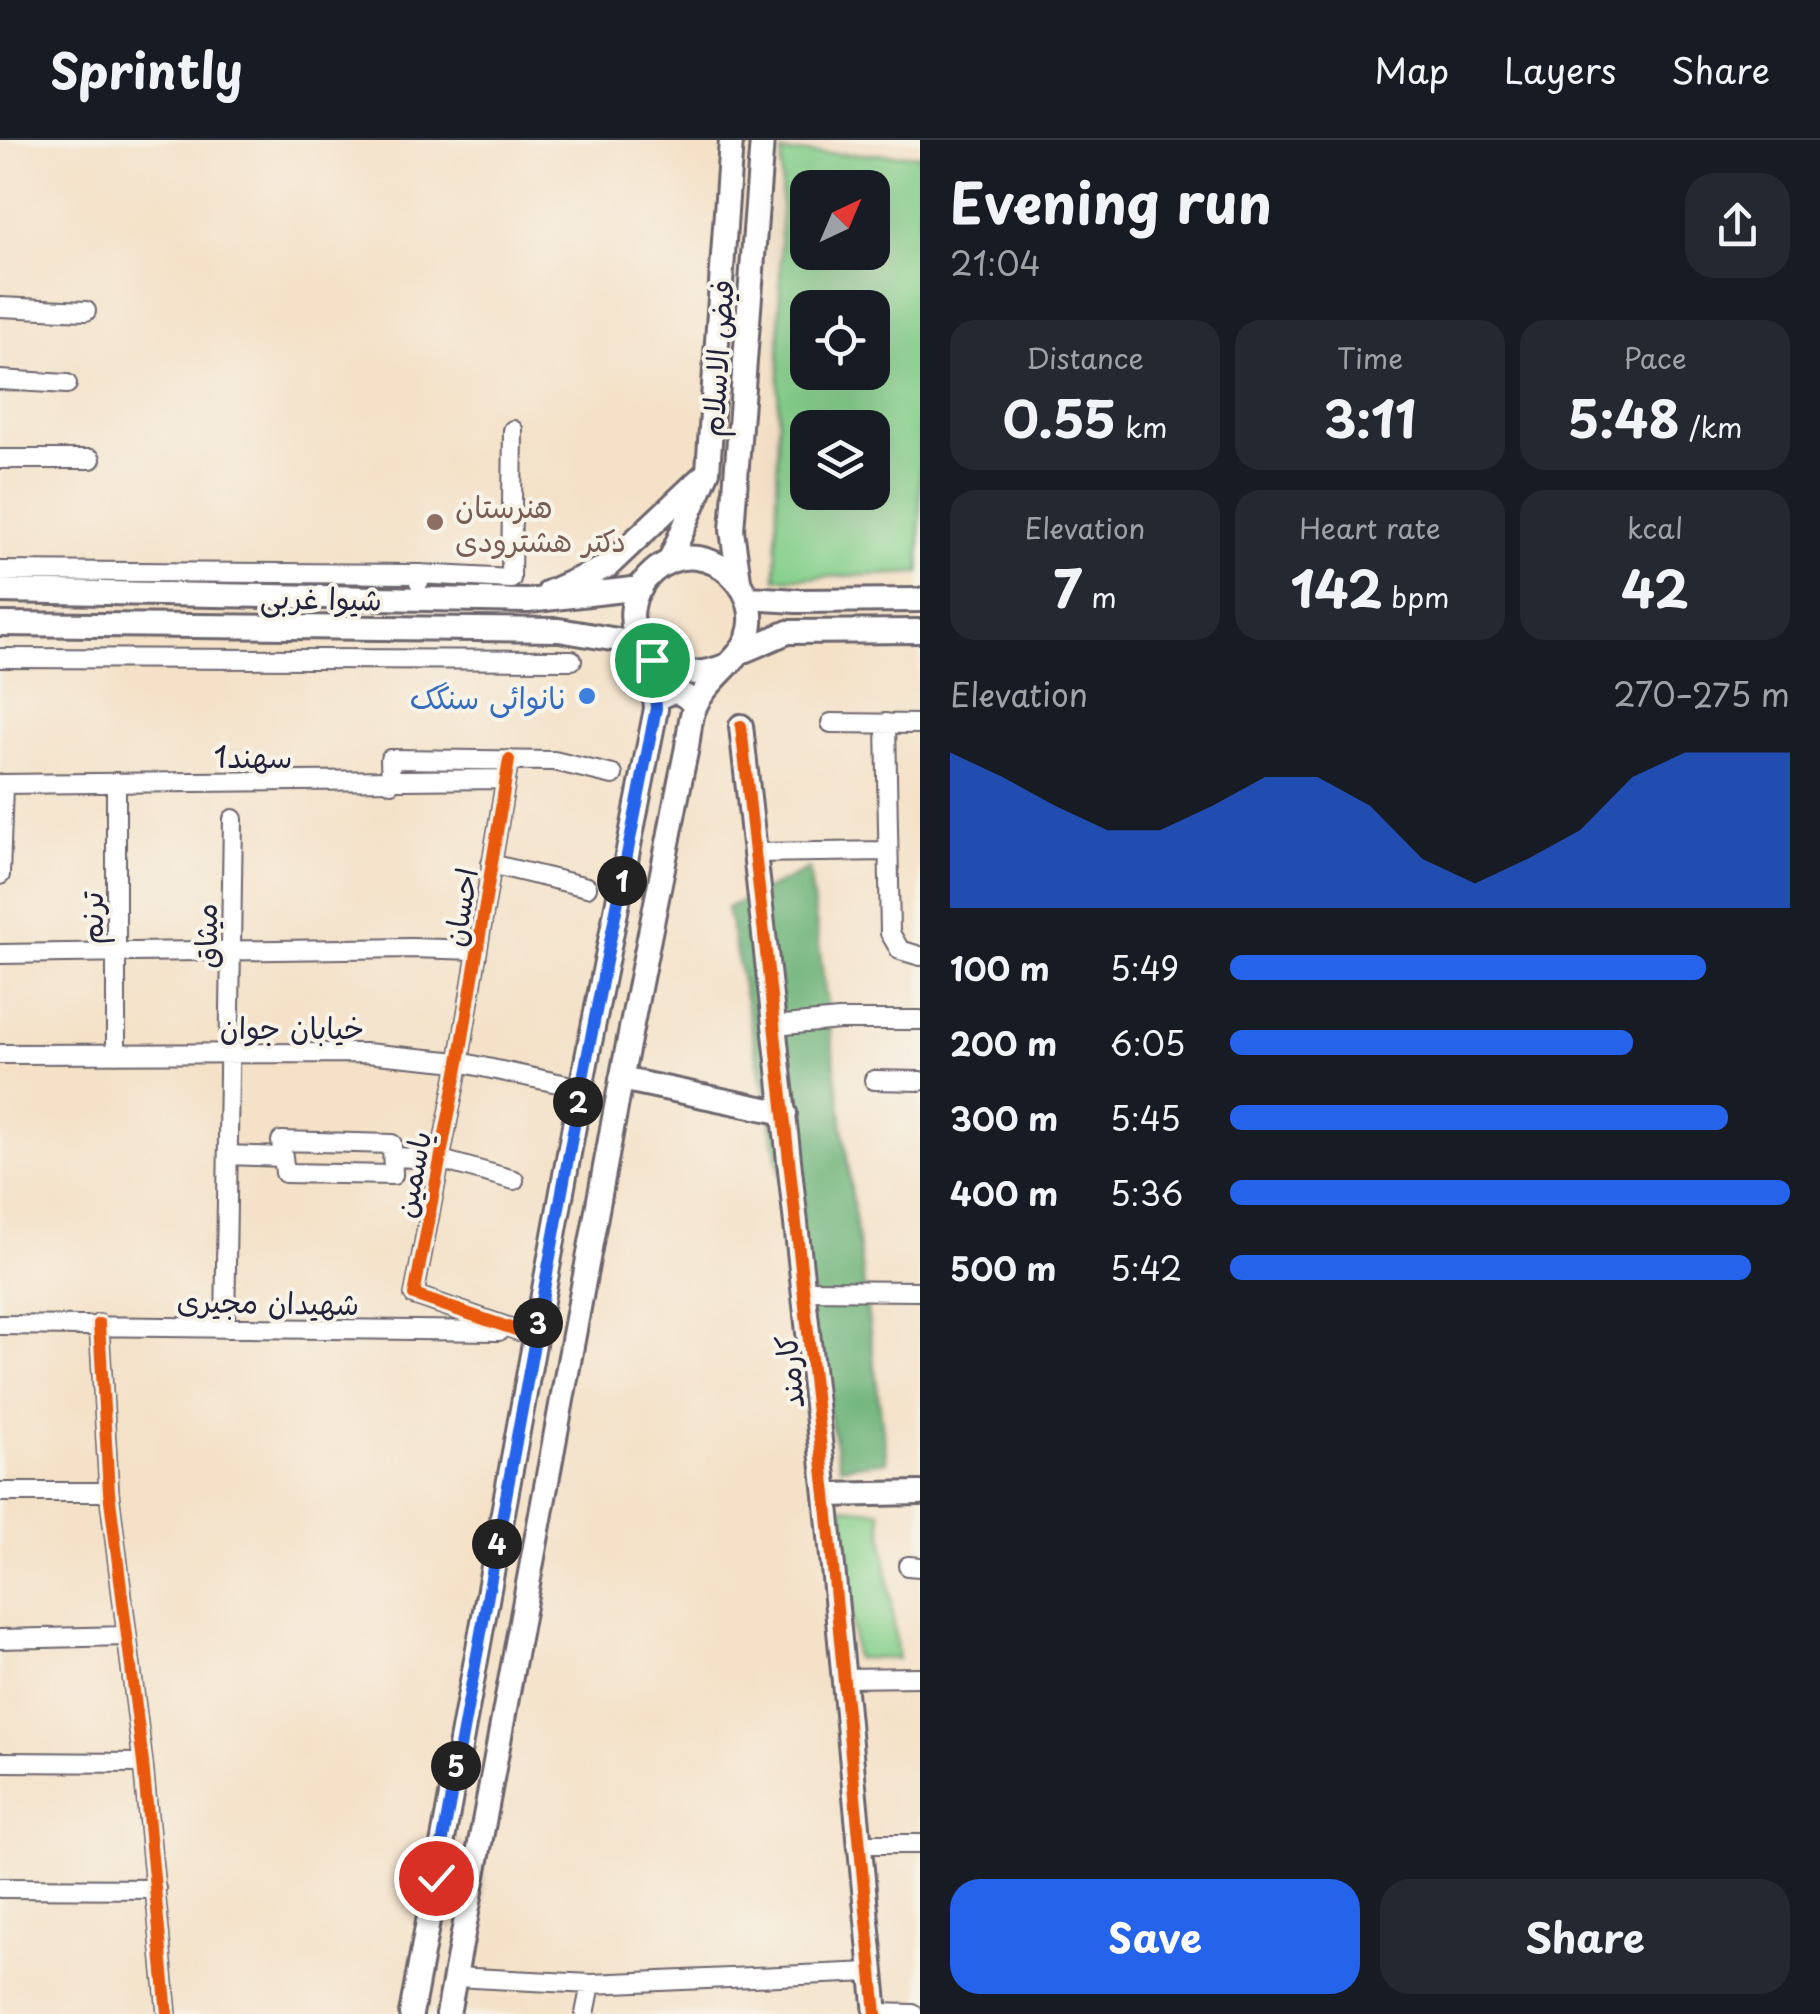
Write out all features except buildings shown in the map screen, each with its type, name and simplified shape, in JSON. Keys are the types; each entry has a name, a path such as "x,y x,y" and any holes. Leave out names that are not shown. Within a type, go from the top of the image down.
{"main road":[{"path":"713,140 730,149"},
{"path":"761,148 780,140"},
{"name":"فیض الاسلام","path":"744,589 732,530 761,148"},
{"name":"فیض الاسلام","path":"669,562 708,471 730,149"},
{"path":"528,601 608,566 708,471"},
{"path":"411,2014 528,1331 581,1088 655,701 646,652 634,626 634,606 641,588 669,562 707,559 725,567 744,589 752,617 748,636 695,707 621,1079 448,2014"},
{"name":"شیوا غربی","path":"0,592 528,601 641,588"},
{"path":"744,589 797,602 920,600"},
{"name":"شیوا غربی","path":"0,624 560,630 646,652"},
{"path":"646,652 668,670 687,675 707,674 788,632 920,631"},
{"path":"655,701 665,693 677,692 688,696 695,707"},
{"name":"کارمند","path":"741,726 826,1495 876,2014"},
{"path":"621,1079 785,1113"},
{"path":"826,1495 920,1494"}],"street":[{"path":"0,308 86,311"},
{"path":"0,380 67,384"},
{"path":"0,571 420,574 512,579 513,430"},
{"path":"0,460 91,459"},
{"path":"419,598 420,574"},
{"path":"0,658 572,660"},
{"path":"832,723 920,724"},
{"path":"886,723 890,933 900,950 920,956"},
{"path":"390,783 390,760 554,761 613,775"},
{"name":"احسان","path":"459,1062 509,760"},
{"name":"1سهند","path":"1,784 506,780"},
{"name":"ترنم","path":"116,782 116,1054"},
{"path":"0,875 1,784"},
{"name":"میثاق","path":"226,1328 233,819"},
{"path":"753,853 888,850"},
{"path":"491,864 587,887"},
{"path":"0,954 477,950"},
{"path":"774,1026 839,1020 920,1020"},
{"name":"خیابان جوان","path":"0,1054 366,1053 459,1062 581,1088"},
{"name":"یاسمین","path":"459,1062 414,1296 528,1331"},
{"path":"874,1080 920,1081"},
{"path":"281,1141 392,1144 393,1175 285,1173 283,1157 281,1141"},
{"path":"229,1155 283,1157"},
{"path":"393,1156 438,1159 514,1180"},
{"path":"804,1290 920,1291"},
{"path":"99,1325 108,1492 143,1763 167,2014"},
{"name":"شهیدان مجیری","path":"0,1326 528,1331"},
{"path":"0,1492 108,1492"},
{"path":"0,1639 127,1636"},
{"path":"843,1678 920,1676"},
{"path":"0,1762 143,1763"},
{"path":"857,1844 920,1844"},
{"path":"0,1888 156,1888"},
{"path":"455,1978 591,1984 871,1972"},
{"path":"585,2014 591,1984"},
{"path":"876,2014 913,2014"}],"green space":[{"path":"782,153 920,155 920,573 776,579"},
{"path":"809,869 887,1461 840,1467 727,908"},
{"path":"843,1507 880,1511 898,1659 855,1658"}],"cycle path":[{"path":"741,726 826,1495 876,2014"},
{"path":"509,760 459,1062 414,1295 519,1331"},
{"path":"99,1324 109,1492 143,1763 167,2014"}],"place":[{"name":"هنرستان دکتر هشترودی","path":"435,522"},
{"name":"نانوائی سنگک","path":"587,696"}],"route":[{"path":"436,1878 581,1088 656,708 652,660"}]}
